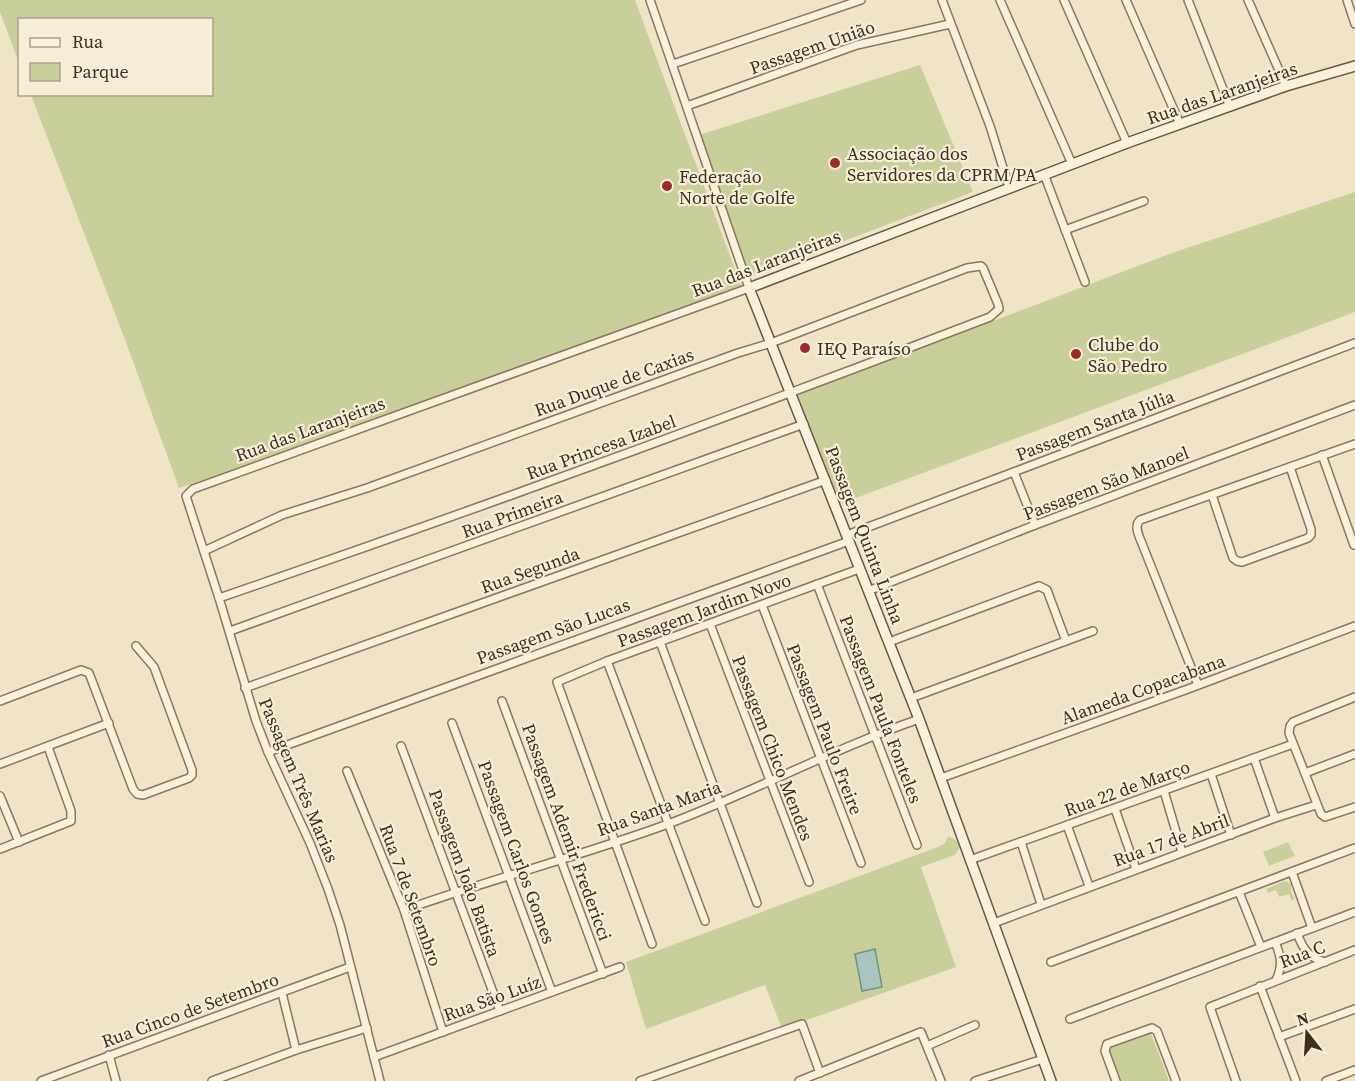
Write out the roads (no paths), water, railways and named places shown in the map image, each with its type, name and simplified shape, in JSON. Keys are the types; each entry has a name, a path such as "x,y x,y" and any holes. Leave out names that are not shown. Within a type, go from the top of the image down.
{"street":[{"name":"Passagem Quinta Linha","path":"650,0 749,288 919,719 1051,1081"},
{"path":"673,64 861,0"},
{"path":"942,0 990,126 1009,187"},
{"path":"1000,0 1072,164"},
{"path":"1064,0 1127,143"},
{"path":"1126,0 1180,124"},
{"path":"1188,0 1230,107"},
{"path":"1248,0 1286,86"},
{"path":"1347,0 1355,24"},
{"name":"Passagem União","path":"687,106 856,45 950,24"},
{"name":"Rua das Laranjeiras","path":"189,492 749,288 1127,143 1286,86 1355,66"},
{"path":"1044,174 1085,282"},
{"path":"1065,230 1144,201"},
{"name":"Rua Duque de Caxias","path":"204,551 282,515 367,488 771,343 975,266 983,268 998,304 999,309 990,317"},
{"name":"Rua Princesa Izabel","path":"219,598 445,521 990,317"},
{"name":"Passagem Santa Júlia","path":"848,538 1014,472 1355,343"},
{"name":"Passagem São Manoel","path":"868,591 1035,525 1355,405"},
{"name":"Rua Primeira","path":"230,631 804,424"},
{"path":"1198,685 1137,526 1140,519 1355,444"},
{"path":"1322,455 1354,545"},
{"path":"1212,495 1233,558 1242,562 1311,535 1290,467"},
{"path":"1014,472 1035,525"},
{"name":"Rua Segunda","path":"245,688 826,480"},
{"name":"Passagem Três Marias","path":"189,492 186,496 230,631 245,688 268,752 310,843 340,925 381,1081"},
{"name":"Passagem São Lucas","path":"268,752 848,538"},
{"name":"Passagem Jardim Novo","path":"615,842 557,685 560,680 859,569"},
{"name":"Passagem Paula Fonteles","path":"817,584 917,845"},
{"path":"889,642 1039,586 1047,590 1066,641"},
{"name":"Passagem Paulo Freire","path":"762,605 861,863"},
{"name":"Passagem Chico Mendes","path":"710,624 809,882"},
{"name":"Alameda Copacabana","path":"941,778 1355,626"},
{"path":"911,698 1094,631"},
{"path":"660,642 757,903"},
{"path":"0,701 81,670 86,671 109,723 133,789 137,794 143,795 192,775 170,707 154,667 136,646"},
{"path":"607,661 705,921"},
{"path":"1355,697 1293,722 1289,733 1321,814 1325,817 1355,807"},
{"name":"Passagem Ademir Fredericci","path":"502,701 603,974"},
{"name":"Rua Santa Maria","path":"404,910 456,891 562,860 667,824 719,804 874,735 919,719"},
{"path":"0,765 109,723"},
{"name":"Passagem Carlos Gomes","path":"452,723 552,992"},
{"name":"Rua 22 de Março","path":"970,860 1293,744"},
{"name":"Passagem João Batista","path":"401,746 500,1011"},
{"path":"0,849 72,821 71,811 48,747"},
{"path":"1305,773 1355,754"},
{"path":"1254,758 1275,818"},
{"name":"Rua 7 de Setembro","path":"347,771 404,910 443,1032"},
{"path":"1211,774 1231,835"},
{"path":"1164,791 1182,852"},
{"path":"0,796 19,842"},
{"name":"Rua 17 de Abril","path":"994,923 1089,886 1316,805"},
{"path":"1115,809 1136,869"},
{"path":"1068,825 1089,886"},
{"path":"615,842 652,944"},
{"path":"1021,842 1041,904"},
{"path":"1051,962 1355,848"},
{"path":"1292,872 1312,928"},
{"path":"1239,891 1261,947"},
{"path":"1070,1019 1355,912"},
{"path":"1297,933 1306,952 1325,962"},
{"path":"1275,942 1281,955 1281,970 1276,980"},
{"name":"Rua C","path":"1236,1081 1209,1009 1211,1005 1355,950"},
{"name":"Rua Cinco de Setembro","path":"41,1081 350,967"},
{"name":"Rua São Luíz","path":"374,1057 621,967"},
{"path":"1260,986 1296,1081"},
{"path":"282,993 296,1050"},
{"path":"1279,1038 1355,1010"},
{"path":"640,1081 802,1024 820,1072"},
{"path":"927,1046 975,1025"},
{"path":"212,1081 296,1050 367,1028"},
{"path":"1116,1081 1105,1051 1107,1044 1152,1028 1157,1031 1176,1081"},
{"path":"799,1081 921,1032 941,1081"},
{"path":"109,1055 116,1081"},
{"path":"975,1081 1043,1059"},
{"path":"1326,1081 1355,1070"}],"water":[{"path":"875,949 882,987 862,991 855,954"}],"place":[{"name":"Associação dos Servidores da CPRM/PA","path":"835,163"},
{"name":"Federação Norte de Golfe","path":"667,186"},
{"name":"IEQ Paraíso","path":"805,348"},
{"name":"Clube do São Pedro","path":"1076,354"}]}
